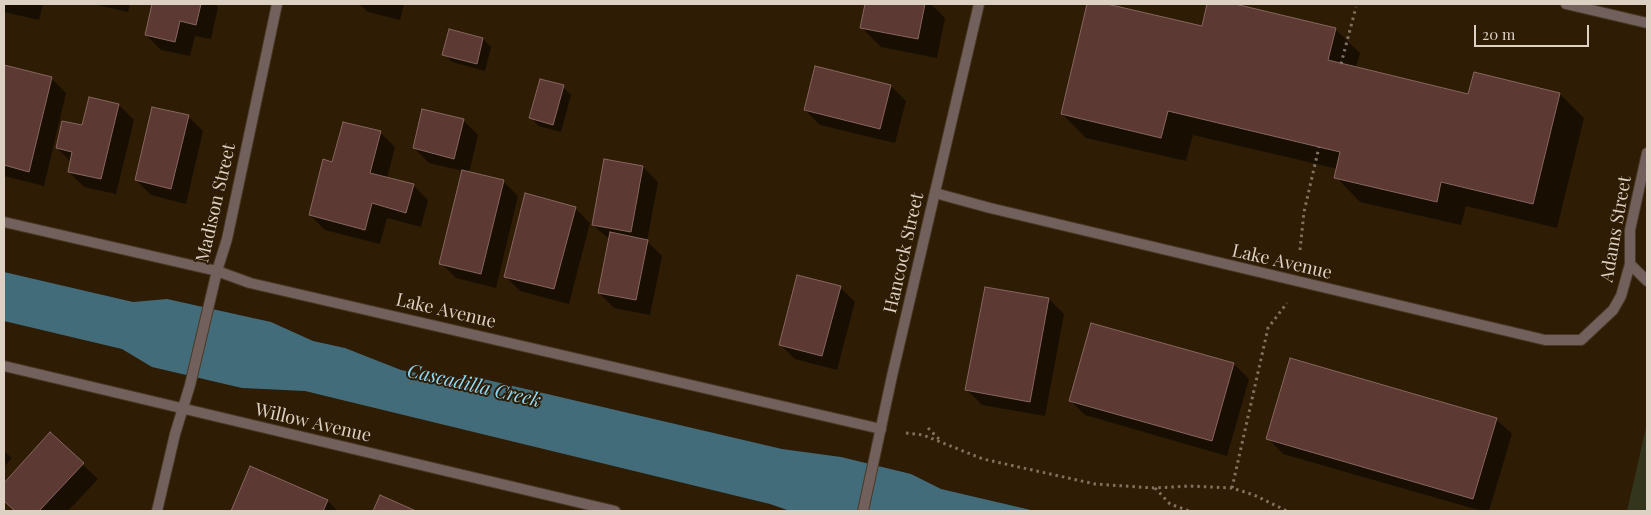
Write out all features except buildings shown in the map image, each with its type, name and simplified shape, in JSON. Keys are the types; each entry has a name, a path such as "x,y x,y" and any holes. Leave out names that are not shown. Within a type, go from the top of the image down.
{"street":[{"name":"Madison Street","path":"157,511 175,434 190,386 216,271 227,239 277,4"},
{"name":"Hancock Street","path":"863,511 892,376 980,4"},
{"path":"1566,4 1647,22"},
{"name":"Adams Street","path":"1613,310 1621,296 1630,264 1630,230 1647,153"},
{"name":"Lake Avenue","path":"935,193 1018,215 1544,340 1581,340 1613,310"},
{"name":"Lake Avenue","path":"4,222 216,271 250,283 881,429"},
{"path":"1630,264 1647,281"},
{"name":"Willow Avenue","path":"4,366 615,511"}],"path":[{"path":"1341,64 1356,6"},
{"path":"1300,250 1304,212 1319,147"},
{"path":"1232,488 1268,328 1288,302"},
{"path":"928,428 942,443"},
{"path":"923,435 983,459 1095,484 1154,488 1190,486 1232,488 1254,494 1287,511"},
{"path":"1154,488 1170,504 1189,511"}],"green space":[{"path":"1647,423 1647,511 1627,511"}],"water":[{"name":"Cascadilla Creek","path":"4,272 133,302 167,299 271,322 313,341 345,348 401,370 444,378 479,378 782,449 841,457 911,474 941,489 1035,511 790,511 770,504 305,391 242,388 152,367 122,349 4,321"}]}
